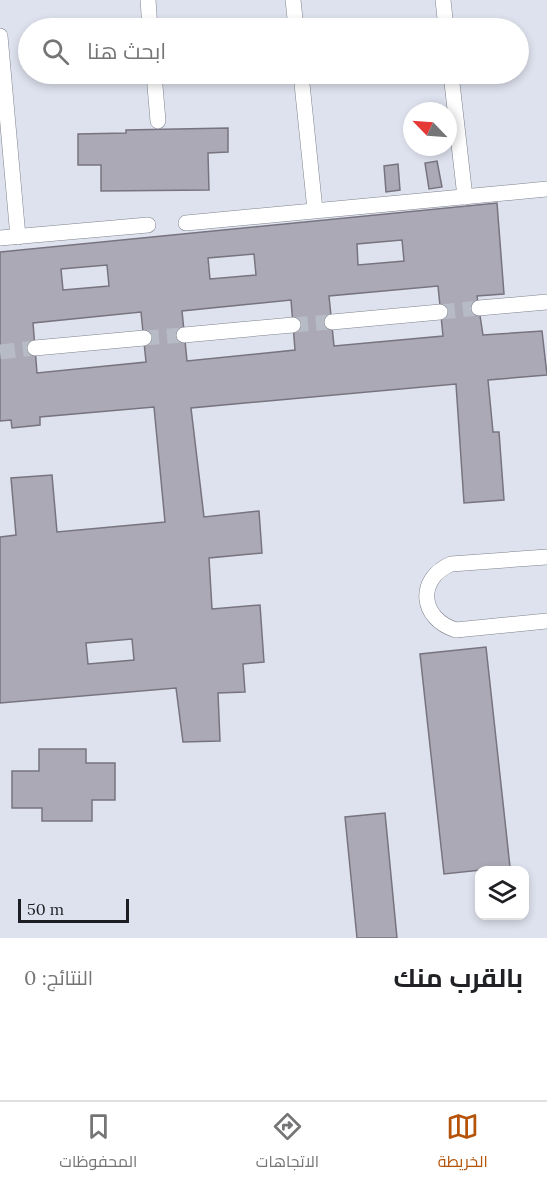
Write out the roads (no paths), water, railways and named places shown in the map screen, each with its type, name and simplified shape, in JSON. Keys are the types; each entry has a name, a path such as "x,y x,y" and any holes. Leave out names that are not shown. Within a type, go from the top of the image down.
{"lane":[{"path":"148,0 149,18"},
{"path":"293,0 295,18"},
{"path":"443,0 445,18"},
{"path":"0,36 18,237"},
{"path":"155,84 158,121"},
{"path":"302,84 315,210"},
{"path":"452,84 465,197"},
{"path":"186,223 547,189"},
{"path":"0,238 148,225"},
{"path":"479,308 547,302"},
{"path":"332,322 440,312"},
{"path":"184,335 293,325"},
{"path":"35,348 144,339"},
{"path":"547,557 451,564 441,568 434,575 427,594 431,614 446,627 456,630 547,621"}],"tunnel":[{"path":"440,312 479,308"},
{"path":"293,325 332,322"},
{"path":"144,338 184,335"},
{"path":"0,352 35,348"}]}
